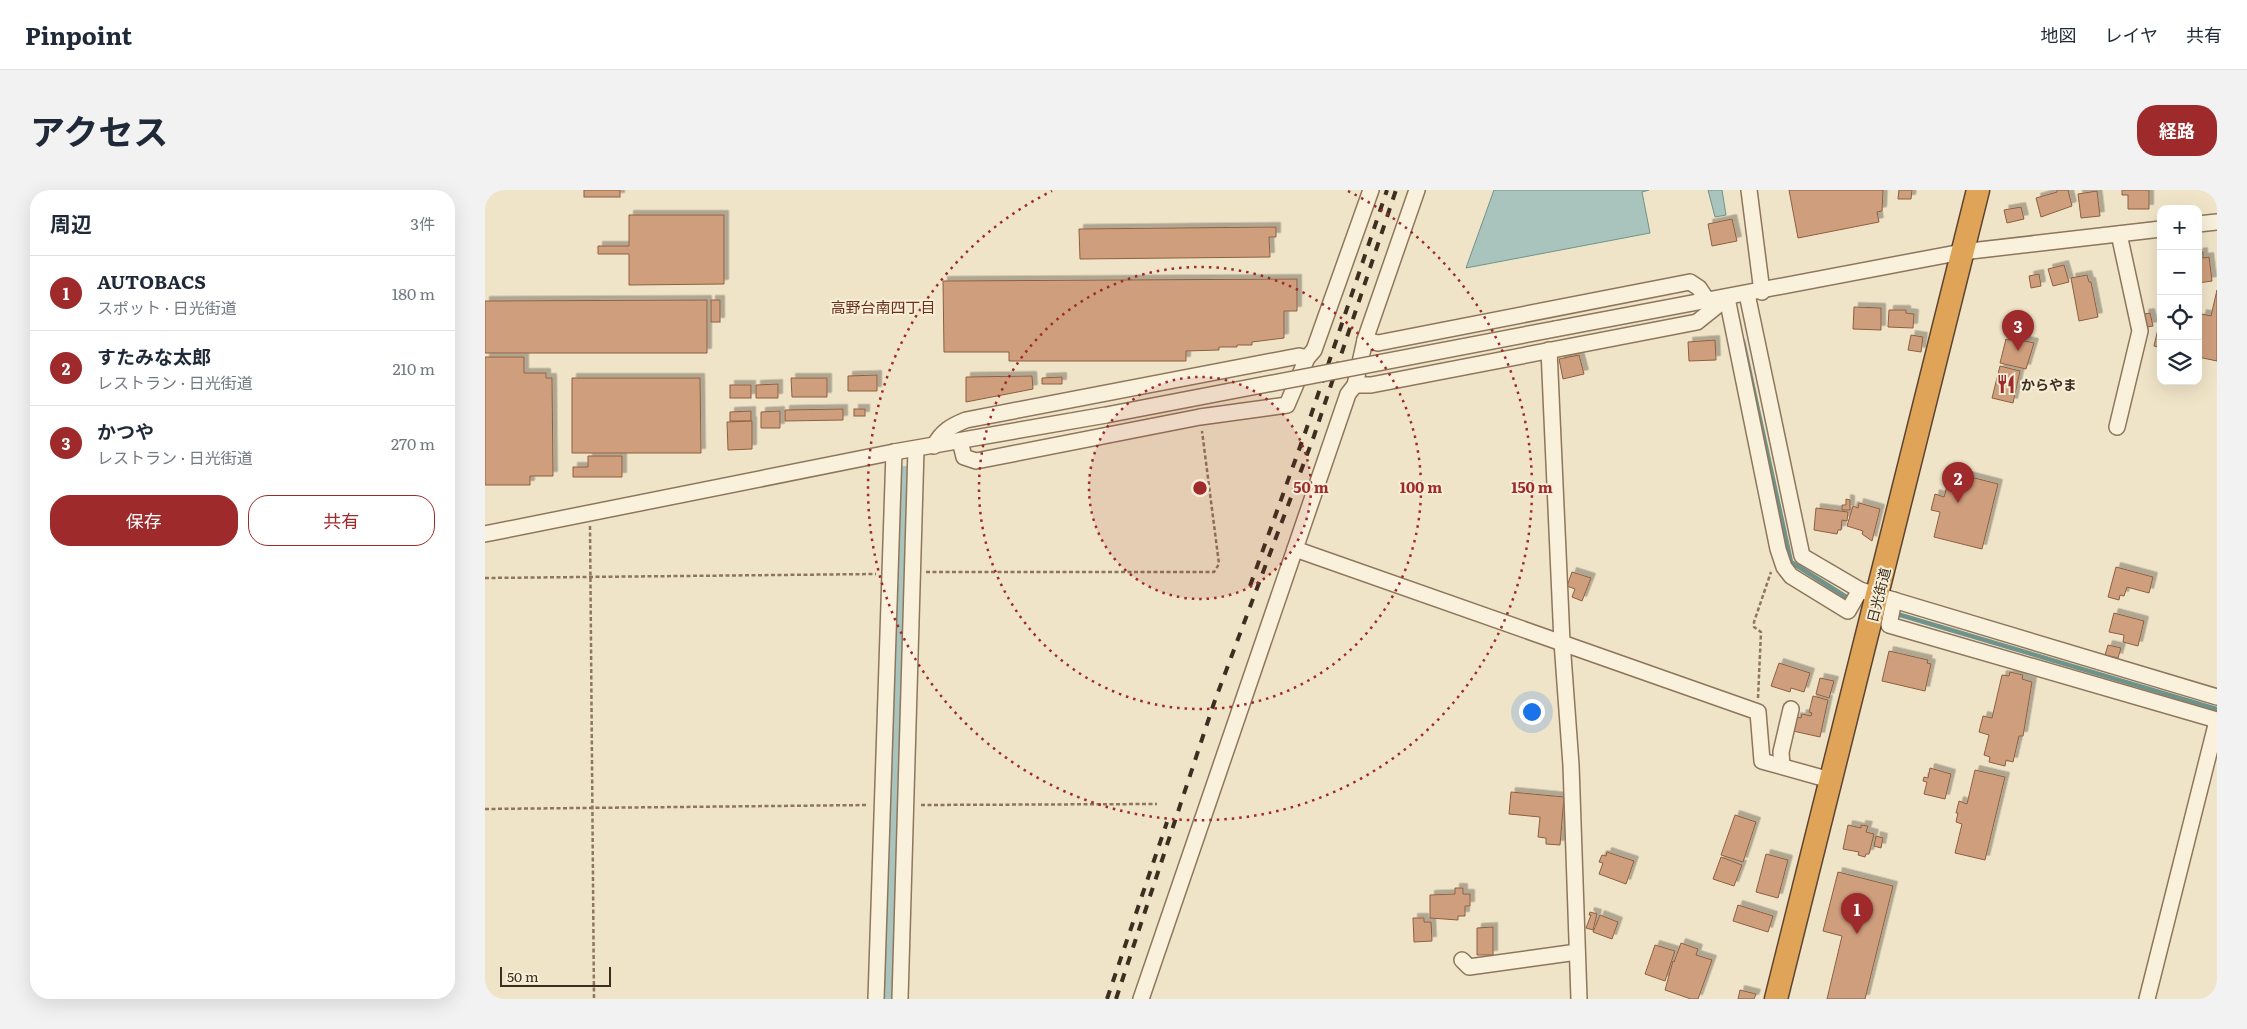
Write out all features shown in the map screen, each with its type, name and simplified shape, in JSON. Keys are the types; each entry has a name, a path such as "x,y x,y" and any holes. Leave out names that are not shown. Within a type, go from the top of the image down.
{"highway":[{"name":"日光街道","path":"1776,999 1978,190"}],"street":[{"path":"960,441 964,457 977,461 1200,417 1287,405 1307,358 1314,350 1371,190"},
{"path":"1147,997 1295,550 1348,394 1355,384 1365,340 1417,190"},
{"path":"1749,190 1755,293 1802,556 1877,595 2217,697"},
{"path":"2202,224 2217,222"},
{"path":"485,534 894,452 1106,415 1707,300 1755,293 1962,252 2157,229"},
{"path":"2117,427 2140,331 2119,234"},
{"path":"1365,340 1378,343 1691,282 1699,288 1707,300"},
{"path":"1355,384 1371,385 1697,322 1727,298"},
{"path":"1727,298 1784,567 1791,576 1848,611 1877,595"},
{"path":"1549,350 1562,642 1571,765 1579,999"},
{"path":"934,446 940,435 949,427 966,420 1299,356 1307,358"},
{"path":"900,999 916,449"},
{"path":"876,999 894,452"},
{"path":"1295,550 1758,712 1762,761 1830,780"},
{"path":"1877,595 1889,626 2217,721 2147,999"},
{"path":"1783,766 1781,752 1791,709"},
{"path":"1462,960 1469,967 1577,952"}],"path":[{"path":"912,572 1214,572 1219,564 1200,417"},
{"path":"587,513 591,531 594,999"},
{"path":"1758,712 1761,632 1754,627 1754,622 1780,554"},
{"path":"485,578 890,573"},
{"path":"907,806 1157,804"},
{"path":"485,809 883,805"}],"water":[{"path":"1494,190 1649,190 1642,192 1650,233 1466,268"},
{"path":"1708,190 1722,190 1726,215 1715,217"}],"building":[{"path":"584,190 620,190 620,197 584,197"},
{"path":"1789,190 1883,190 1882,211 1877,212 1879,222 1798,238"},
{"path":"1899,190 1912,190 1911,199 1898,199"},
{"path":"2057,190 2068,190 2072,206 2041,217 2036,198 2057,192"},
{"path":"2122,190 2149,190 2149,209 2128,209 2128,195 2122,195"},
{"path":"2097,191 2100,216 2081,218 2078,194"},
{"path":"2021,207 2024,219 2007,223 2004,210"},
{"path":"629,215 724,215 724,284 629,285 629,254 598,254 598,246 629,246"},
{"path":"1732,219 1737,241 1712,246 1708,224"},
{"path":"1276,227 1276,237 1269,237 1270,257 1080,259 1079,229"},
{"path":"2202,252 2203,258 2209,257 2212,281 2202,282"},
{"path":"2064,265 2069,282 2053,286 2048,269"},
{"path":"2039,274 2041,286 2031,288 2029,276"},
{"path":"2087,275 2089,282 2091,282 2098,317 2079,321 2071,278"},
{"path":"1297,279 1297,311 1284,311 1284,338 1252,342 1252,345 1219,347 1219,350 1186,351 1186,361 1009,361 1009,352 944,352 943,281"},
{"path":"2217,290 2217,361 2202,358 2202,314 2211,316"},
{"path":"707,300 707,353 485,353 485,301"},
{"path":"711,300 720,300 720,322 711,322"},
{"path":"1854,307 1881,308 1881,330 1853,329"},
{"path":"1889,310 1906,310 1906,313 1914,314 1913,328 1888,327"},
{"path":"2150,313 2153,326 2147,327 2144,314"},
{"path":"2157,333 2157,347 2154,346"},
{"path":"1911,335 1923,337 1921,352 1908,350"},
{"path":"2011,338 2034,343 2026,369 2000,363 2006,339 2011,340"},
{"path":"1715,340 1716,360 1689,361 1688,342"},
{"path":"1579,355 1584,374 1563,379 1559,359"},
{"path":"485,357 524,357 524,373 546,373 546,378 552,378 553,476 530,476 530,485 485,485"},
{"name":"からやま","path":"2000,366 2020,371 2013,403 1992,398"},
{"path":"877,375 877,391 848,391 848,376"},
{"path":"1032,376 1033,389 966,402 966,377"},
{"path":"1062,377 1062,384 1042,384 1042,378"},
{"path":"572,378 700,378 701,453 572,453"},
{"path":"791,378 827,378 827,397 792,397"},
{"path":"778,384 778,398 756,398 756,385"},
{"path":"730,385 751,385 751,398 730,398"},
{"path":"843,409 843,420 785,421 785,410"},
{"path":"854,409 865,409 865,416 854,416"},
{"path":"751,411 751,421 730,421 730,412"},
{"path":"780,411 780,428 761,428 761,412"},
{"path":"752,421 752,449 728,450 727,422"},
{"path":"588,456 622,456 622,477 573,477 573,467 588,467"},
{"path":"1951,472 1998,484 1982,549 1934,537 1940,512 1931,510 1935,494 1944,497"},
{"path":"1846,499 1850,500 1850,510 1842,510 1842,505 1846,505"},
{"path":"1859,503 1880,509 1872,541 1862,534 1863,531 1847,526 1853,506 1858,508"},
{"path":"1816,508 1848,512 1847,521 1842,520 1841,530 1838,530 1837,534 1814,530"},
{"path":"2116,567 2153,577 2149,593 2127,587 2124,596 2120,595 2119,600 2108,597"},
{"path":"1572,572 1591,578 1582,601 1572,597 1575,589 1567,586"},
{"path":"2114,613 2144,621 2138,646 2123,642 2124,635 2109,632"},
{"path":"2108,645 2121,648 2118,658 2105,655"},
{"path":"1889,651 1928,660 1927,663 1931,664 1925,691 1882,681"},
{"path":"1779,663 1810,673 1804,692 1791,688 1790,692 1771,686"},
{"path":"2010,672 2023,675 2022,679 2032,682 2023,736 2019,736 2013,762 2006,760 2005,766 1989,762 1990,757 1984,755 1989,735 1979,732 1983,716 1992,718 2002,675 2009,676"},
{"path":"1820,678 1834,681 1829,698 1816,694"},
{"path":"1813,696 1828,700 1820,737 1793,731 1796,717 1801,718 1802,714 1811,716 1812,713 1809,712"},
{"path":"1930,768 1951,774 1945,799 1924,794 1927,782 1923,781 1924,777 1928,778"},
{"path":"1975,770 2005,777 1985,860 1955,853 1962,824 1956,822 1958,813 1956,813 1959,801 1967,804"},
{"path":"1511,792 1564,797 1560,845 1546,844 1546,838 1538,837 1540,817 1509,814"},
{"path":"1735,815 1756,822 1743,862 1721,855"},
{"path":"1848,825 1861,828 1861,825 1868,826 1866,832 1874,834 1869,854 1866,854 1865,857 1858,855 1859,852 1843,849"},
{"path":"1876,836 1883,838 1881,848 1874,846"},
{"path":"1607,852 1634,861 1626,884 1599,874 1603,863 1599,862 1602,855 1606,856"},
{"path":"1766,854 1788,860 1778,898 1756,892"},
{"path":"1721,857 1742,865 1734,886 1713,879"},
{"path":"1838,872 1893,886 1865,999 1827,999 1842,936 1823,931"},
{"path":"1455,888 1463,888 1463,894 1470,894 1470,906 1465,906 1465,916 1458,916 1458,920 1430,918 1430,895 1455,894"},
{"path":"1738,905 1773,916 1768,932 1733,921"},
{"path":"1590,912 1597,914 1593,930 1586,928 1591,915 1589,915"},
{"path":"1600,915 1618,922 1612,939 1593,932"},
{"path":"1413,918 1424,918 1424,922 1431,922 1432,941 1414,942"},
{"path":"1493,927 1493,955 1477,955 1477,928"},
{"path":"1681,943 1698,949 1696,955 1712,960 1698,999 1691,999 1665,990 1673,961"},
{"path":"1655,945 1675,951 1665,981 1645,974"},
{"path":"1740,990 1756,994 1754,999 1738,999"}],"waterway":[{"path":"1743,341 1791,562 1851,600"},
{"path":"890,999 904,479"},
{"path":"1897,614 2217,709"}],"railway":[{"path":"1250,586 1305,433 1387,190"},
{"path":"1116,999 1214,703 1314,436 1396,190"},
{"path":"1107,999 1167,822"}],"place":[{"name":"かつや","path":"2018,351"},
{"name":"からやま","path":"2006,384"},
{"name":"すたみな太郎","path":"1958,503"},
{"name":"AUTOBACS","path":"1857,934"}],"district":[{"name":"高野台南四丁目","path":"883,306"}]}
